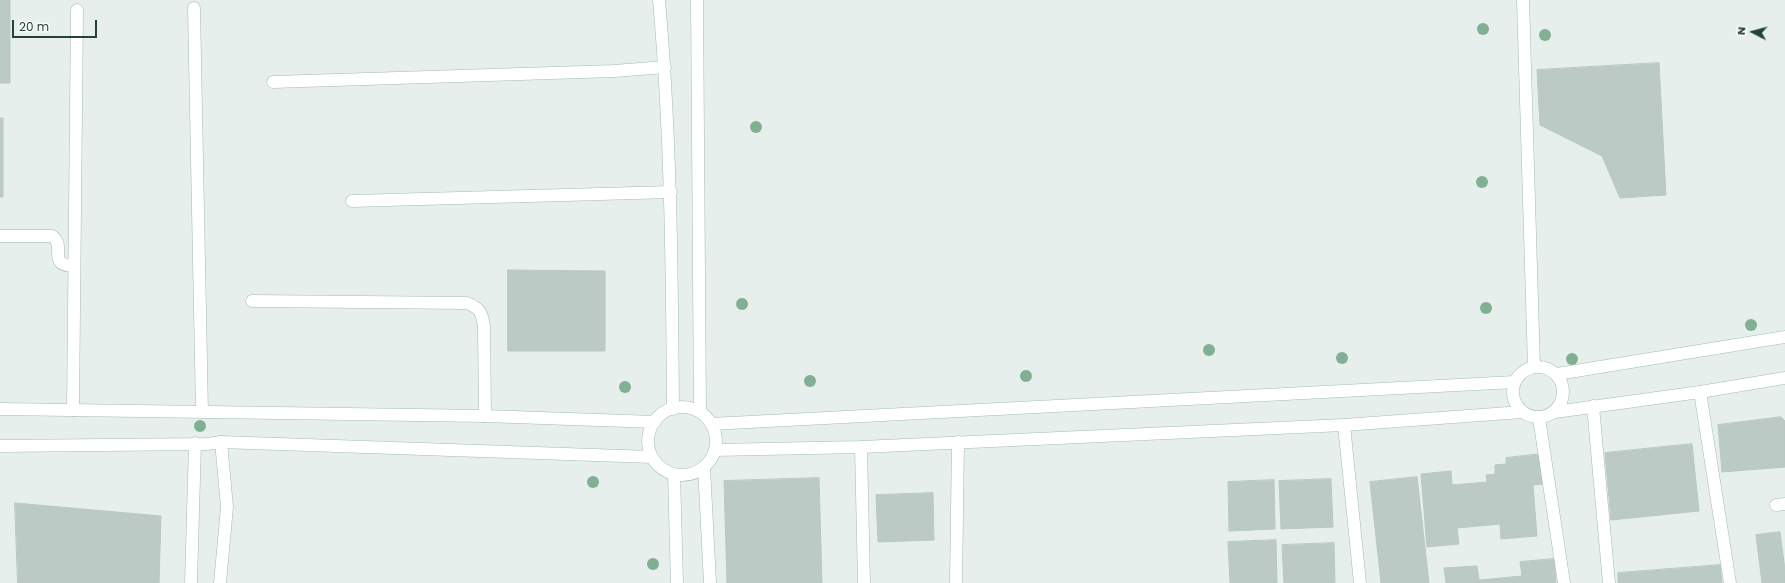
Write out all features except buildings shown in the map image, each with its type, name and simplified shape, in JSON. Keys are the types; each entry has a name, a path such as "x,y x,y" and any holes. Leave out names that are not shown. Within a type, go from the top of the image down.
{"street":[{"path":"659,0 665,67 671,192 673,409"},
{"path":"697,0 700,412"},
{"path":"1523,0 1534,367"},
{"path":"194,8 202,412"},
{"path":"73,410 77,10"},
{"path":"273,82 614,71 665,67"},
{"path":"352,201 671,192"},
{"path":"0,236 52,236 56,239 58,244 58,259 66,266 74,266"},
{"path":"252,302 467,303 476,306 483,316 484,326 485,416"},
{"path":"1557,374 1785,337"},
{"path":"1522,412 1514,399 1515,382 1526,370 1542,366 1557,374 1562,381 1563,398 1560,406 1555,412"},
{"path":"715,450 861,447 1344,425 1522,412 1539,418 1555,412 1700,392 1785,378"},
{"path":"711,424 1515,382"},
{"path":"1700,392 1730,583"},
{"path":"1593,406 1610,583"},
{"path":"689,408 700,412 711,424 716,439 715,450 711,459 704,467 695,473 684,475 674,474 664,470 652,457 648,440 650,429 657,418 666,411 673,409 689,408"},
{"path":"0,409 485,416 655,422"},
{"path":"1539,418 1564,583"},
{"path":"1344,425 1360,583"},
{"path":"0,446 221,442 652,457"},
{"path":"220,583 227,506 221,442"},
{"path":"956,583 958,442"},
{"path":"191,583 195,443"},
{"path":"861,447 864,583"},
{"path":"704,467 710,583"},
{"path":"674,474 677,583"}]}
